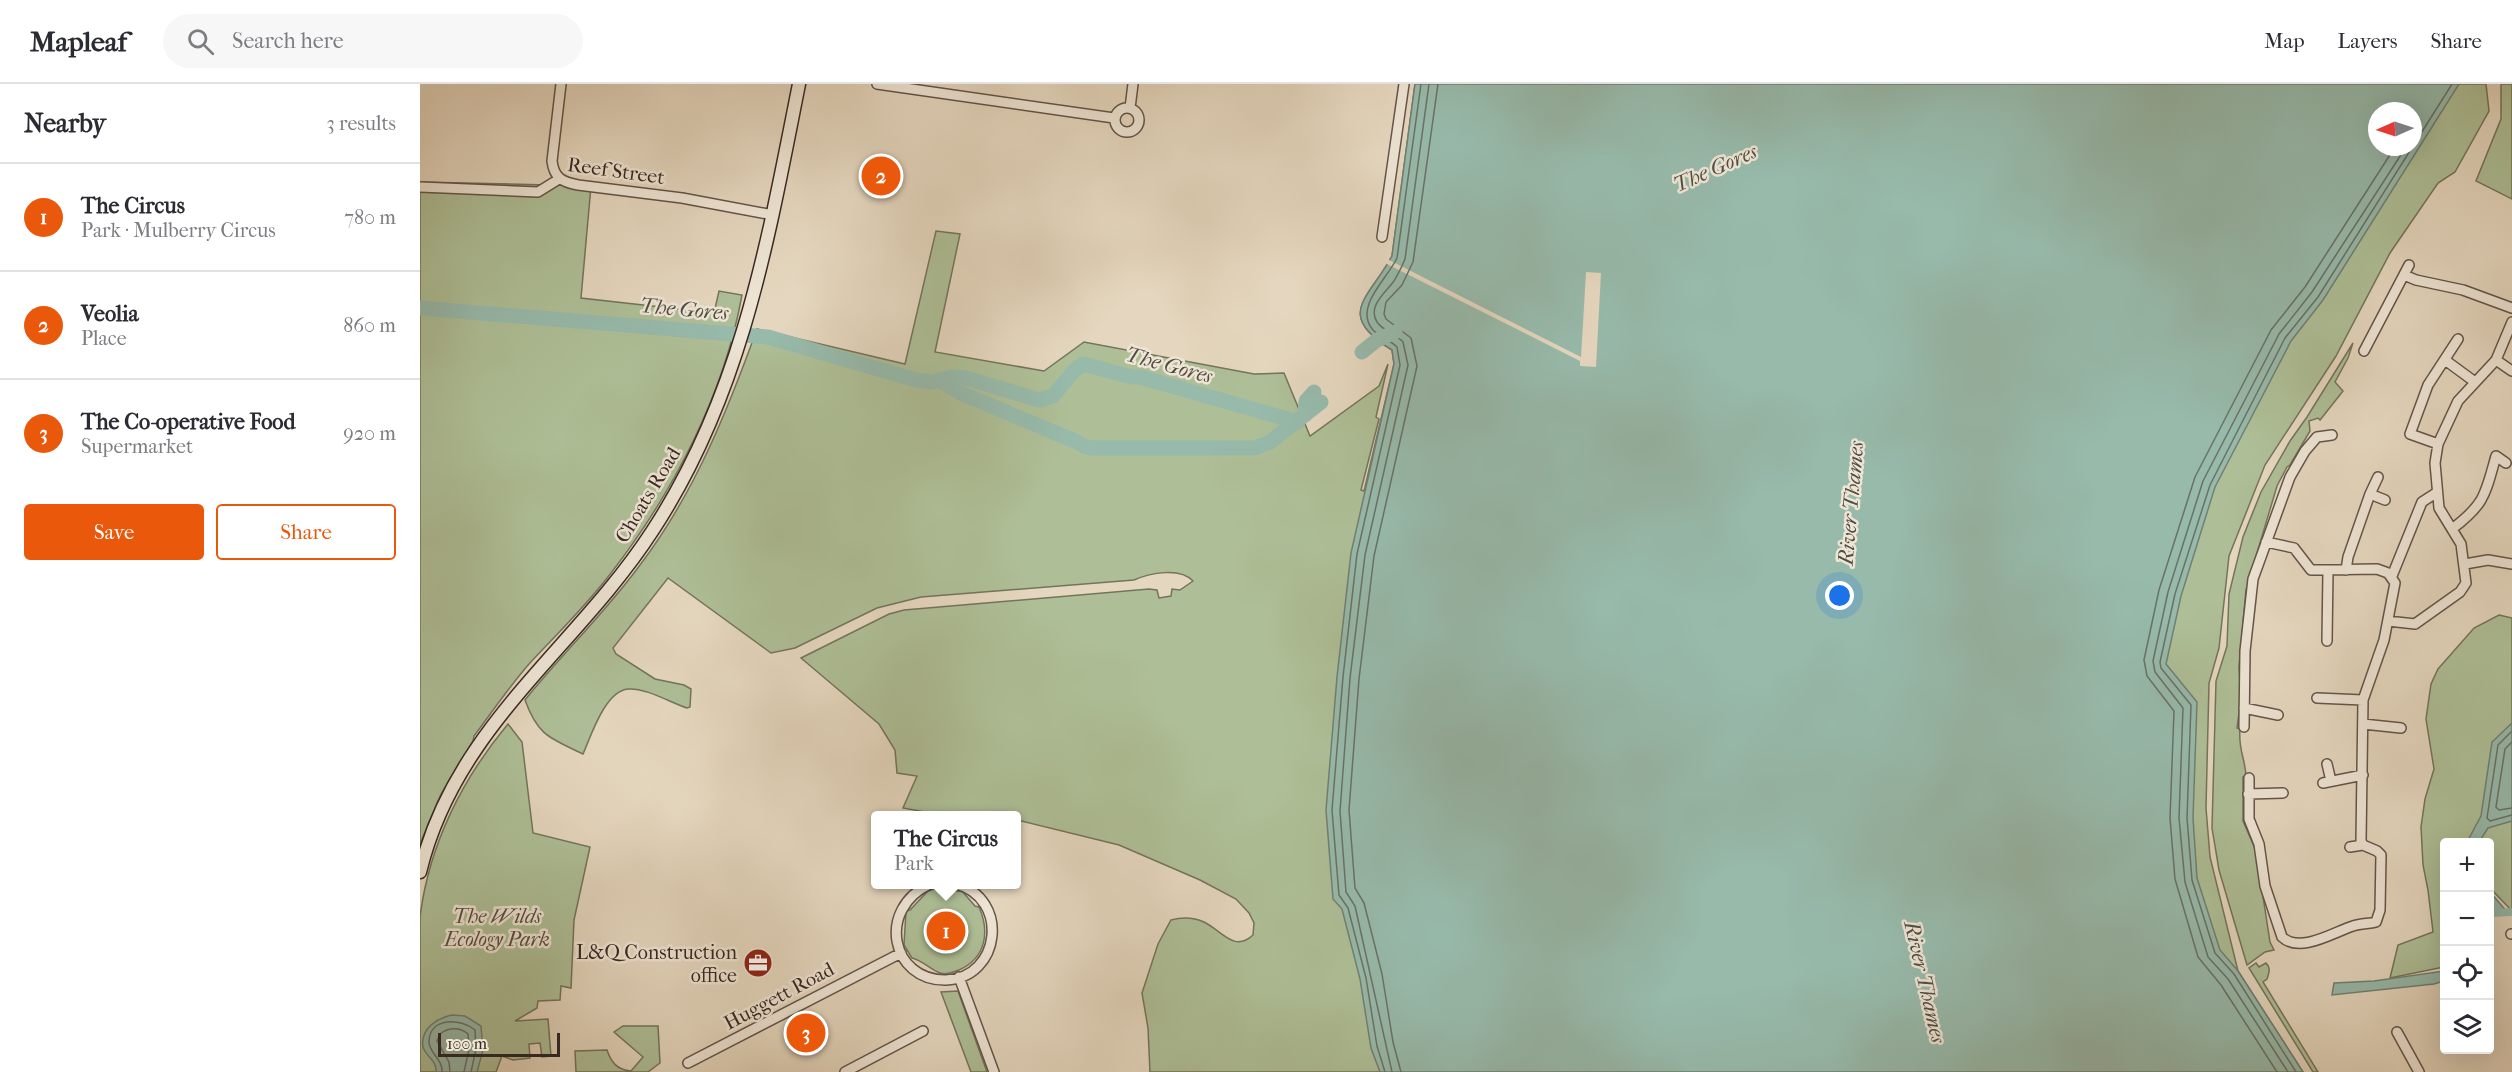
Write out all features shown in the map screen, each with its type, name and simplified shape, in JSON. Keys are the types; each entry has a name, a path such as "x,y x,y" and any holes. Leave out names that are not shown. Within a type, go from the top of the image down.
{"street":[{"path":"559,179 552,161 561,84"},
{"name":"Choats Road","path":"420,872 439,816 456,780 477,747 525,683 608,592 653,531 694,461 724,391 747,322 773,215 799,84"},
{"path":"876,84 1114,118"},
{"path":"1130,108 1133,84"},
{"path":"1382,237 1404,84"},
{"path":"1122,108 1130,108 1137,112 1143,123 1132,131 1125,132 1118,129 1114,118 1122,108"},
{"name":"Reef Street","path":"420,187 538,192 559,179 578,185 682,198 773,215"},
{"path":"2364,351 2409,265"},
{"path":"2404,275 2416,280 2463,290 2512,308"},
{"path":"2388,621 2415,624 2460,592 2466,583 2461,544 2439,508 2434,463 2438,444 2458,401 2496,360 2512,322"},
{"path":"2438,444 2409,434 2428,385 2458,339"},
{"path":"2445,360 2475,381"},
{"path":"2496,360 2512,371"},
{"path":"2244,727 2250,590 2290,477 2305,451 2317,437 2332,435"},
{"path":"2452,529 2474,512 2485,496 2496,456 2506,463"},
{"path":"2346,570 2348,556 2378,477"},
{"path":"2363,845 2363,700 2388,621 2395,588 2391,576 2422,502 2436,493"},
{"path":"2370,494 2385,500"},
{"path":"2266,542 2294,548 2311,570 2377,569 2391,576"},
{"path":"2465,564 2488,560 2512,564"},
{"path":"2327,641 2328,571"},
{"path":"2317,698 2363,700"},
{"path":"2244,708 2278,715"},
{"path":"2362,724 2401,728"},
{"path":"2327,764 2327,782 2363,775"},
{"path":"2249,777 2249,819 2259,844 2265,886 2279,933 2287,942 2296,944 2320,939 2353,926 2377,922 2380,910 2381,855 2363,845 2350,848"},
{"path":"2248,794 2283,793"},
{"path":"920,889 907,899 900,911 896,925 896,939 901,953 919,973 946,980 972,971 990,949 993,934 992,920 987,907 976,894 965,889"},
{"name":"Huggett Road","path":"688,1063 901,953"},
{"path":"959,977 994,1072"},
{"path":"845,1072 923,1031"},
{"path":"2397,1032 2419,1072"}],"green space":[{"path":"1415,84 1633,1072 1150,1072 1148,1028 1142,993 1158,944 1171,920 1188,918 1200,920 1228,938 1240,942 1253,935 1254,923 1249,913 1236,899 1200,880 1119,845 1021,821 1021,811 919,811 903,808 917,776 897,773 895,750 879,724 801,658 889,614 904,610 1149,589 1157,590 1159,598 1171,596 1172,589 1180,590 1193,581 1181,574 1165,573 1134,580 921,597 877,608 795,648 771,653 668,578 613,648 616,654 655,679 684,685 691,689 690,707 687,708 635,689 620,692 612,697 600,715 583,754 540,729 530,712 525,700 627,583 677,510 708,452 757,329 905,364 936,231 960,234 935,352 1044,371 1084,342 1254,374 1284,373 1310,436 1379,386 1388,364 1376,417 1379,419 1361,490 1364,491 1394,364 1392,350 1374,337 1364,326 1360,316 1367,295 1392,256"},
{"path":"2276,84 2486,84 2489,111 2455,172 2438,183 2390,253 2336,356 2265,465 2229,556 2219,648 2209,683 2206,808 2210,857 2238,971 2303,1072 2275,1072 2166,854 2157,576"},
{"path":"2501,84 2512,84 2512,199 2476,181 2501,119"},
{"path":"420,182 591,186 581,298 714,313 719,291 742,295 723,369 693,442 675,476 634,542 611,573 529,664 474,736 441,794 420,844"},
{"path":"2353,343 2335,382 2343,391 2320,420 2318,418 2309,421 2310,431 2277,486 2246,590 2239,667 2241,698 2237,728 2240,729 2246,776 2243,777 2243,821 2256,851 2270,942 2274,950 2265,952 2247,965 2219,870 2212,828 2216,681 2227,646 2229,594 2243,537 2261,492 2290,441"},
{"path":"2499,615 2512,618 2512,911 2494,892 2494,838 2440,838 2440,968 2390,978 2398,945 2433,932 2423,865 2421,827 2425,799 2434,769 2426,719 2431,684 2438,669 2474,628"},
{"name":"The Wilds Ecology Park","path":"508,724 522,742 533,833 590,847 574,920 571,988 561,986 560,1000 538,1001 537,1008 515,1021 548,1019 551,1056 542,1057 540,1043 529,1044 530,1058 513,1060 502,1056 496,1072 420,1072 420,917 424,890 440,839 462,790 491,745"},
{"path":"939,889 941,891 962,891 975,906 979,907 985,935 983,943 975,959 959,970 942,974 937,972 912,958 904,945 906,911 910,910 928,891"},
{"path":"2256,963 2259,967 2266,963 2268,965 2267,979 2263,982 2318,1072 2313,1072 2249,968"},
{"path":"958,991 987,1072 971,1072 941,992"},
{"path":"623,1026 658,1026 660,1063 648,1072 576,1072 575,1051 607,1050 615,1065 631,1071 643,1057 614,1032"}],"water":[{"name":"River Thames","path":"1415,84 2459,84 2422,143 2422,102 2368,102 2368,156 2414,156 2323,300 2291,341 2215,487 2181,596 2166,664 2197,702 2193,818 2197,878 2220,950 2238,971 2303,1072 1380,1072 1371,1048 1360,979 1342,909 1333,899 1326,810 1337,677 1351,553 1394,364 1392,350 1374,337 1364,326 1360,316 1367,295 1392,256"},
{"path":"2512,723 2512,821 2488,828 2482,838 2469,838 2481,816 2492,742"},
{"path":"2494,897 2509,914 2494,915"},
{"path":"2440,972 2440,982 2434,984 2332,995 2334,983 2374,981"},
{"path":"452,1015 465,1016 481,1026 483,1050 477,1072 436,1072 435,1064 424,1050 423,1040 427,1029 436,1021"}],"pier":[{"path":"1387,259 1581,357 1586,272 1601,273 1596,367 1580,366 1580,361 1385,263"}],"waterway":[{"name":"The Gores","path":"420,308 768,337 916,380 932,382 952,377 966,378 1039,400 1053,396 1083,364 1131,377 1140,377 1298,422"},
{"name":"The Gores","path":"1362,352 1377,340 1395,332"},
{"name":"The Gores","path":"938,380 963,394 1093,448 1255,448 1270,442 1321,402"},
{"name":"The Gores","path":"1305,415 1306,401 1314,392"},
{"path":"2494,913 2512,912"}],"place":[{"name":"Veolia","path":"881,176"},
{"name":"The Circus","path":"946,931"},
{"name":"L&Q Construction office","path":"758,963"},
{"name":"The Co-operative Food","path":"806,1033"}]}
